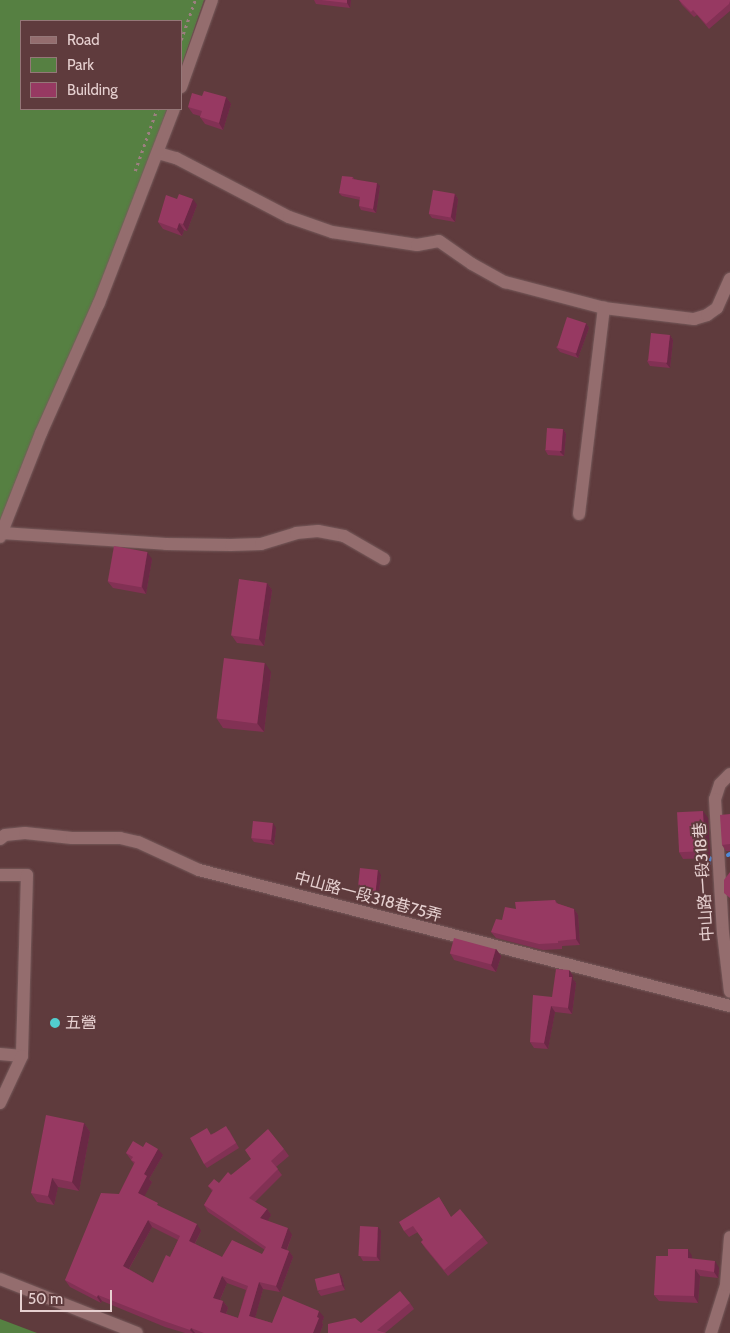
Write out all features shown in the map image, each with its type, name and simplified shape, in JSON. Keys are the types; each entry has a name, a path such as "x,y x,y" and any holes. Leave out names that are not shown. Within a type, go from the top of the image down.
{"street":[{"path":"182,84 212,0"},
{"path":"174,110 99,303 41,433 1,535 166,544 231,545 262,544 296,533 318,531 344,536 384,559"},
{"path":"158,153 176,158 289,217 306,223 332,232 417,245 439,241 472,264 505,282 604,308 694,319 708,315 717,308 730,278"},
{"path":"579,514 604,308"},
{"name":"中山路一段318巷","path":"730,774 720,784 715,799 727,932 730,992"},
{"name":"中山路一段318巷75弄","path":"0,839 5,835 25,833 72,838 120,838 138,842 199,870 730,1006"},
{"path":"0,875 27,875 22,1056 0,1102"},
{"path":"0,1054 22,1056"},
{"path":"711,1333 728,1286 730,1237"},
{"path":"0,1279 137,1333"}],"path":[{"path":"182,37 195,0"},
{"path":"154,118 157,110"}],"green space":[{"path":"0,0 204,0 182,64 182,20 20,20 20,110 167,110 99,303 0,521"},
{"path":"0,1319 37,1333 0,1333"}],"building":[{"path":"321,0 347,0 347,3"},
{"path":"679,0 730,1 706,24 693,10 691,12"},
{"path":"204,91 226,97 219,123 200,117 202,111 188,107 192,93 202,96"},
{"path":"342,176 377,183 373,209 359,206 360,197 339,193"},
{"path":"433,190 455,194 450,217 429,214"},
{"path":"179,194 193,199 183,224 179,223 177,229 158,222 166,195 177,199"},
{"path":"567,317 586,323 576,354 557,347"},
{"path":"651,333 670,335 667,363 648,361"},
{"path":"547,428 563,429 561,451 545,450"},
{"path":"114,546 147,552 141,587 108,581"},
{"path":"239,579 267,583 259,639 231,635"},
{"path":"224,658 265,663 257,724 217,719"},
{"path":"703,811 705,851 679,852 677,812"},
{"path":"730,814 730,844 722,845 720,815"},
{"path":"253,821 273,823 271,840 251,838"},
{"path":"360,868 378,870 375,895 357,893"},
{"path":"730,872 730,898 724,893 724,880"},
{"path":"555,900 556,903 574,909 576,939 558,941 558,943 539,944 491,932 496,919 502,920 505,907 516,909 515,902"},
{"path":"454,938 496,949 491,965 450,953"},
{"path":"556,969 569,970 569,977 572,977 568,1008 551,1006 544,1043 530,1042 533,995 552,997"},
{"path":"46,1115 84,1123 72,1182 52,1178 48,1196 31,1193"},
{"path":"226,1126 236,1143 204,1164 190,1138 207,1128 211,1135"},
{"path":"268,1129 284,1149 271,1161 278,1169 249,1198 267,1209 260,1218 288,1228 281,1248 289,1251 276,1286 259,1282 249,1316 272,1323 283,1296 319,1311 317,1317 319,1318 313,1333 204,1333 161,1320 98,1295 97,1297 65,1280 101,1193 119,1194 135,1162 131,1160 133,1157 126,1153 133,1141 143,1147 146,1142 158,1149 144,1174 147,1176 138,1193 158,1203 157,1205 197,1224 189,1241 222,1257 232,1240 262,1254 266,1247 204,1205 213,1190 208,1186 214,1179 219,1183 228,1172 231,1175 251,1159 245,1150","holes":["148,1220 180,1236 170,1257 166,1255 153,1283 123,1266","222,1276 248,1286 238,1318 220,1312 223,1301 213,1298"]},
{"path":"439,1197 451,1217 460,1209 483,1237 444,1270 421,1242 423,1240 413,1226 404,1231 399,1222"},
{"path":"360,1226 378,1227 376,1257 358,1256"},
{"path":"668,1249 688,1249 688,1258 715,1261 714,1272 695,1269 694,1296 654,1295 656,1256 668,1256"},
{"path":"339,1273 342,1285 318,1291 315,1279"},
{"path":"400,1291 410,1303 377,1330 386,1333 328,1333 328,1324 355,1318 361,1323"}],"waterway":[{"path":"708,865 710,858"}],"place":[{"name":"五營","path":"55,1023"}]}
